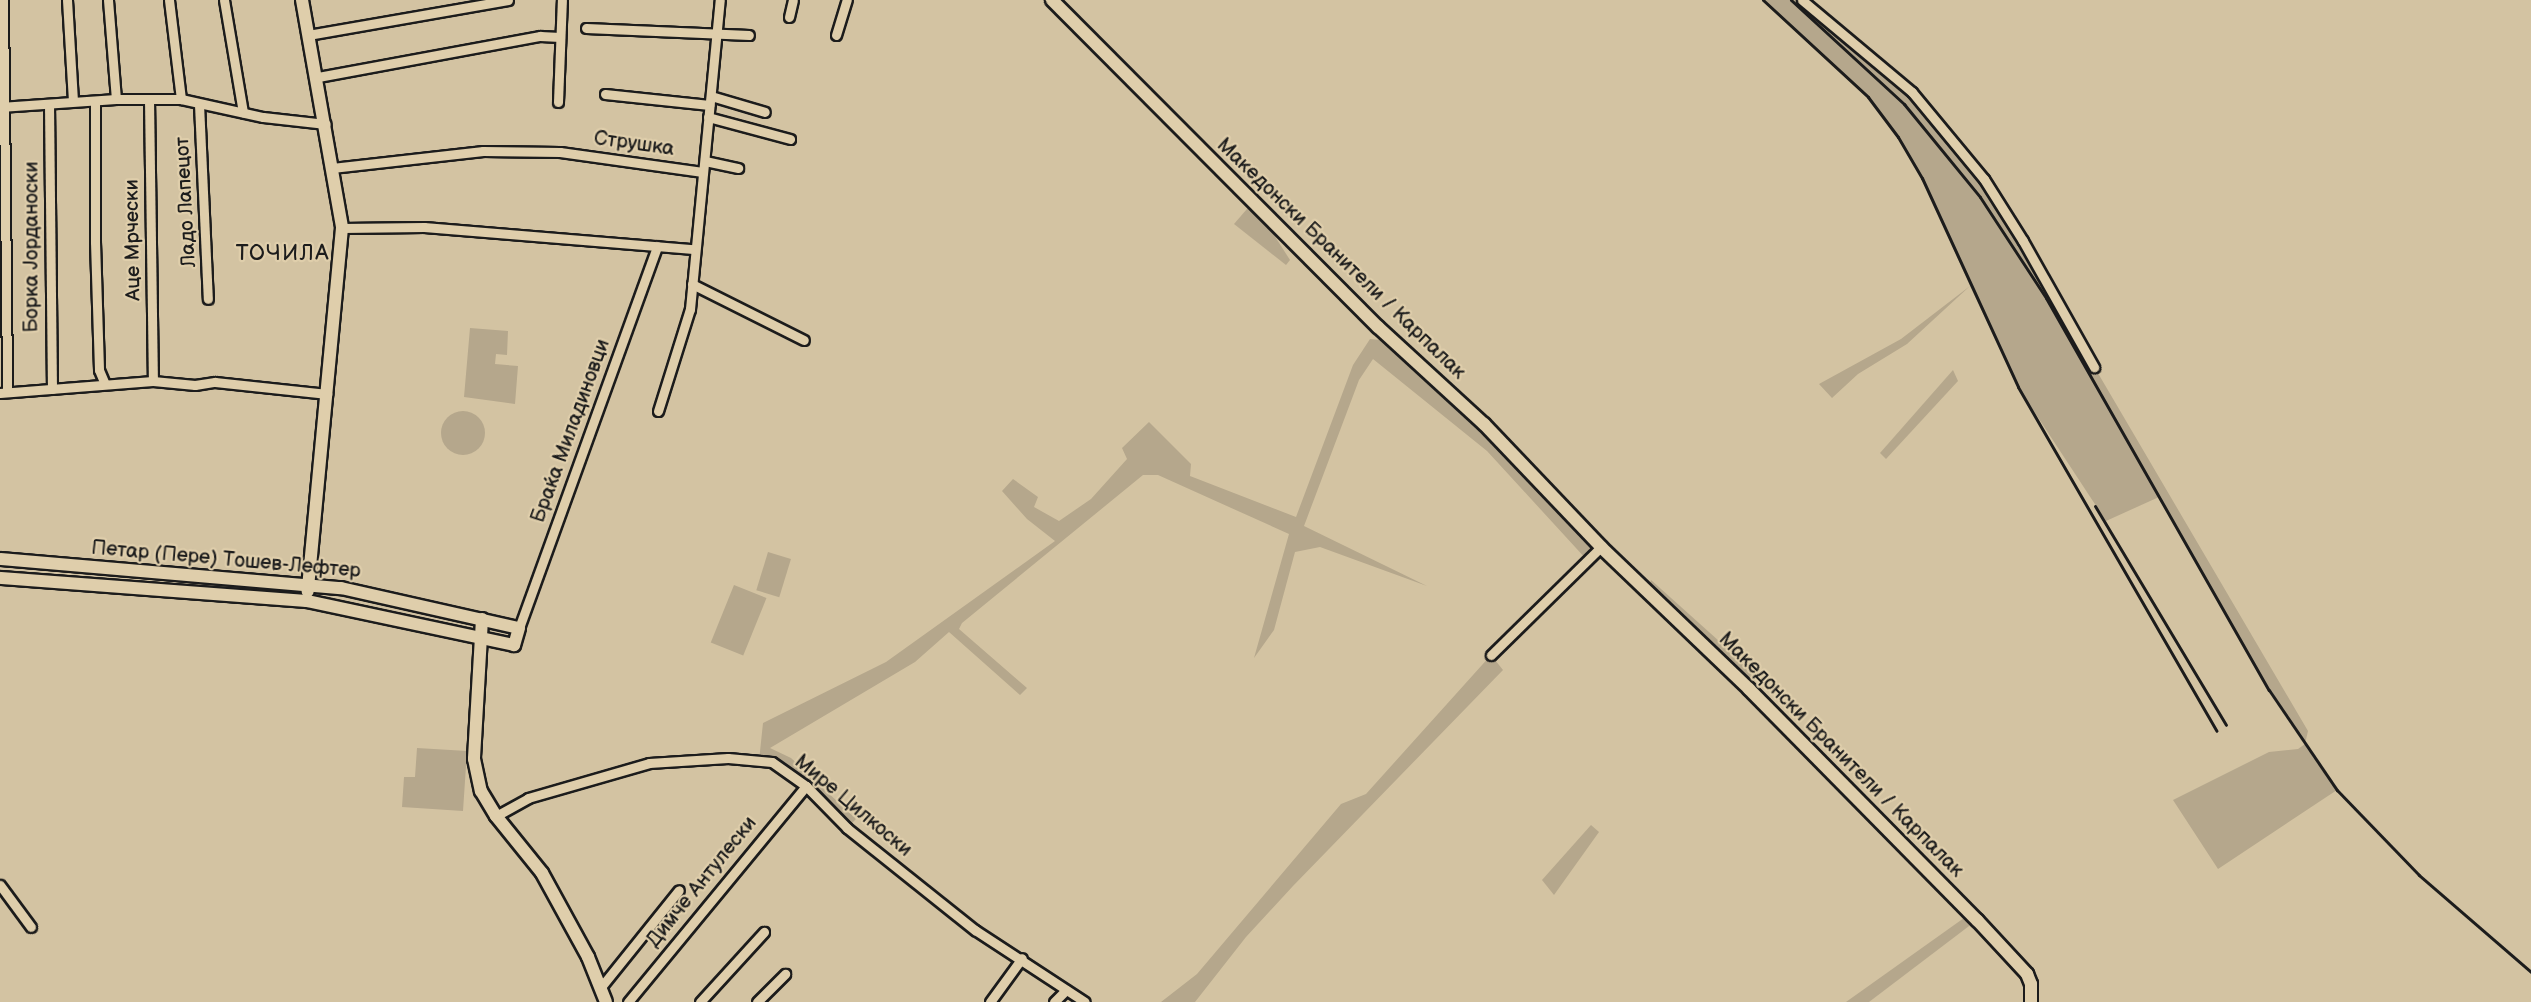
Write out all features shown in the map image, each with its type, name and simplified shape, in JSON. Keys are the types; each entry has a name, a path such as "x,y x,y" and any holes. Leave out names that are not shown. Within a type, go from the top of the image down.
{"street":[{"path":"3,0 1,107 3,392 52,389 104,382 153,381 195,385 215,382 327,394"},
{"path":"67,0 73,101"},
{"path":"108,0 116,99"},
{"path":"169,0 181,99"},
{"path":"224,0 243,112"},
{"path":"302,0 318,77 342,228 310,584 306,601"},
{"path":"309,35 508,0"},
{"path":"558,102 562,0"},
{"path":"658,411 690,309 693,249 705,161 720,0"},
{"path":"789,17 793,0"},
{"path":"836,35 847,0"},
{"name":"Македонски Бранители / Карпалак","path":"1052,0 1378,327 1484,424 1601,548 1757,697 1977,920 2027,975 2031,984 2031,1002"},
{"path":"1802,0 1912,92 1984,179 2023,241 2094,367"},
{"path":"586,28 749,35"},
{"path":"318,77 540,36 560,37"},
{"path":"605,94 710,101 765,112"},
{"path":"1,107 116,99 181,99 243,112 326,124"},
{"name":"Аце Мрчески","path":"149,99 153,381"},
{"path":"95,102 95,242 99,370 104,382"},
{"name":"Борка Јорданоски","path":"49,104 52,389"},
{"name":"Ладо Лапецот","path":"199,104 208,299"},
{"path":"708,117 790,139"},
{"name":"Струшка","path":"332,168 483,151 560,152 703,172"},
{"path":"705,161 738,168"},
{"path":"342,228 423,227 693,249"},
{"name":"Браќа Миладиновци","path":"519,628 657,246"},
{"path":"692,284 804,340"},
{"path":"1491,655 1601,548"},
{"name":"Петар (Пере) Тошев-Лефтер","path":"0,559 310,584 519,628 514,645 306,601 0,578"},
{"path":"482,619 479,637 474,759 481,791 496,816 542,873 601,987 606,1002"},
{"name":"Мире Цилкоски","path":"496,816 528,798 649,763 728,758 772,762 806,786 847,828 975,930 1022,958 1085,1002"},
{"name":"Димче Антулески","path":"628,1002 806,786"},
{"path":"0,885 31,927"},
{"name":"Димче Антулески","path":"601,987 679,890"},
{"path":"700,1002 764,932"},
{"path":"990,1002 1022,958"},
{"path":"758,1002 784,974"},
{"path":"1054,1002 1066,990"}],"shaded area":[{"path":"1763,0 1802,0 1912,92 1984,179 2308,731 2305,744 2269,690 2159,497 2106,521 2018,387 1922,178 1898,137 1868,97"},
{"path":"1253,202 1290,260 1286,265 1234,224"},
{"path":"1970,286 1907,344 1858,374 1832,398 1819,384 1901,339"},
{"path":"470,328 508,331 507,355 496,354 495,364 518,366 515,404 464,397"},
{"path":"1370,339 1392,341 1601,547 1587,560 1487,451 1373,359 1359,380 1304,526 1427,586 1320,547 1295,552 1274,630 1254,658 1289,534 1158,475 1143,475 962,623 959,629 1027,688 1020,695 949,632 915,662 770,748 791,758 856,819 847,828 772,762 759,761 763,723 886,662 1055,541 1027,519 1002,491 1013,479 1038,497 1034,507 1059,521 1091,499 1127,459 1122,448 1149,422 1191,464 1190,476 1296,517 1353,365"},
{"path":"1953,370 1958,381 1886,459 1880,453"},
{"path":"463,411 472,412 479,417 484,424 484,442 479,449 472,454 463,455 454,454 447,449 442,442 441,433 442,424 447,417 454,412"},
{"path":"768,552 791,559 779,597 756,590"},
{"path":"1651,580 1758,676 1749,689 1647,590"},
{"path":"734,585 766,598 743,656 711,642"},
{"path":"1491,655 1503,670 1293,886 1246,937 1195,1002 1161,1002 1197,974 1341,804 1366,794"},
{"path":"2305,744 2337,790 2218,869 2173,800 2269,752 2298,749"},
{"path":"417,748 467,751 463,811 402,807 404,777 415,777"},
{"path":"1591,825 1599,832 1554,895 1542,880"},
{"path":"1971,913 1977,920 1869,1002 1846,1002"}],"railway":[{"path":"1763,0 1868,97 1898,137 1922,178 2018,387 2217,731"},
{"path":"1791,0 1904,104 1980,197 2046,298 2269,690 2337,790 2419,875 2531,972"},
{"path":"2095,506 2226,725"}],"district":[{"name":"ТОЧИЛА","path":"283,254"}]}
